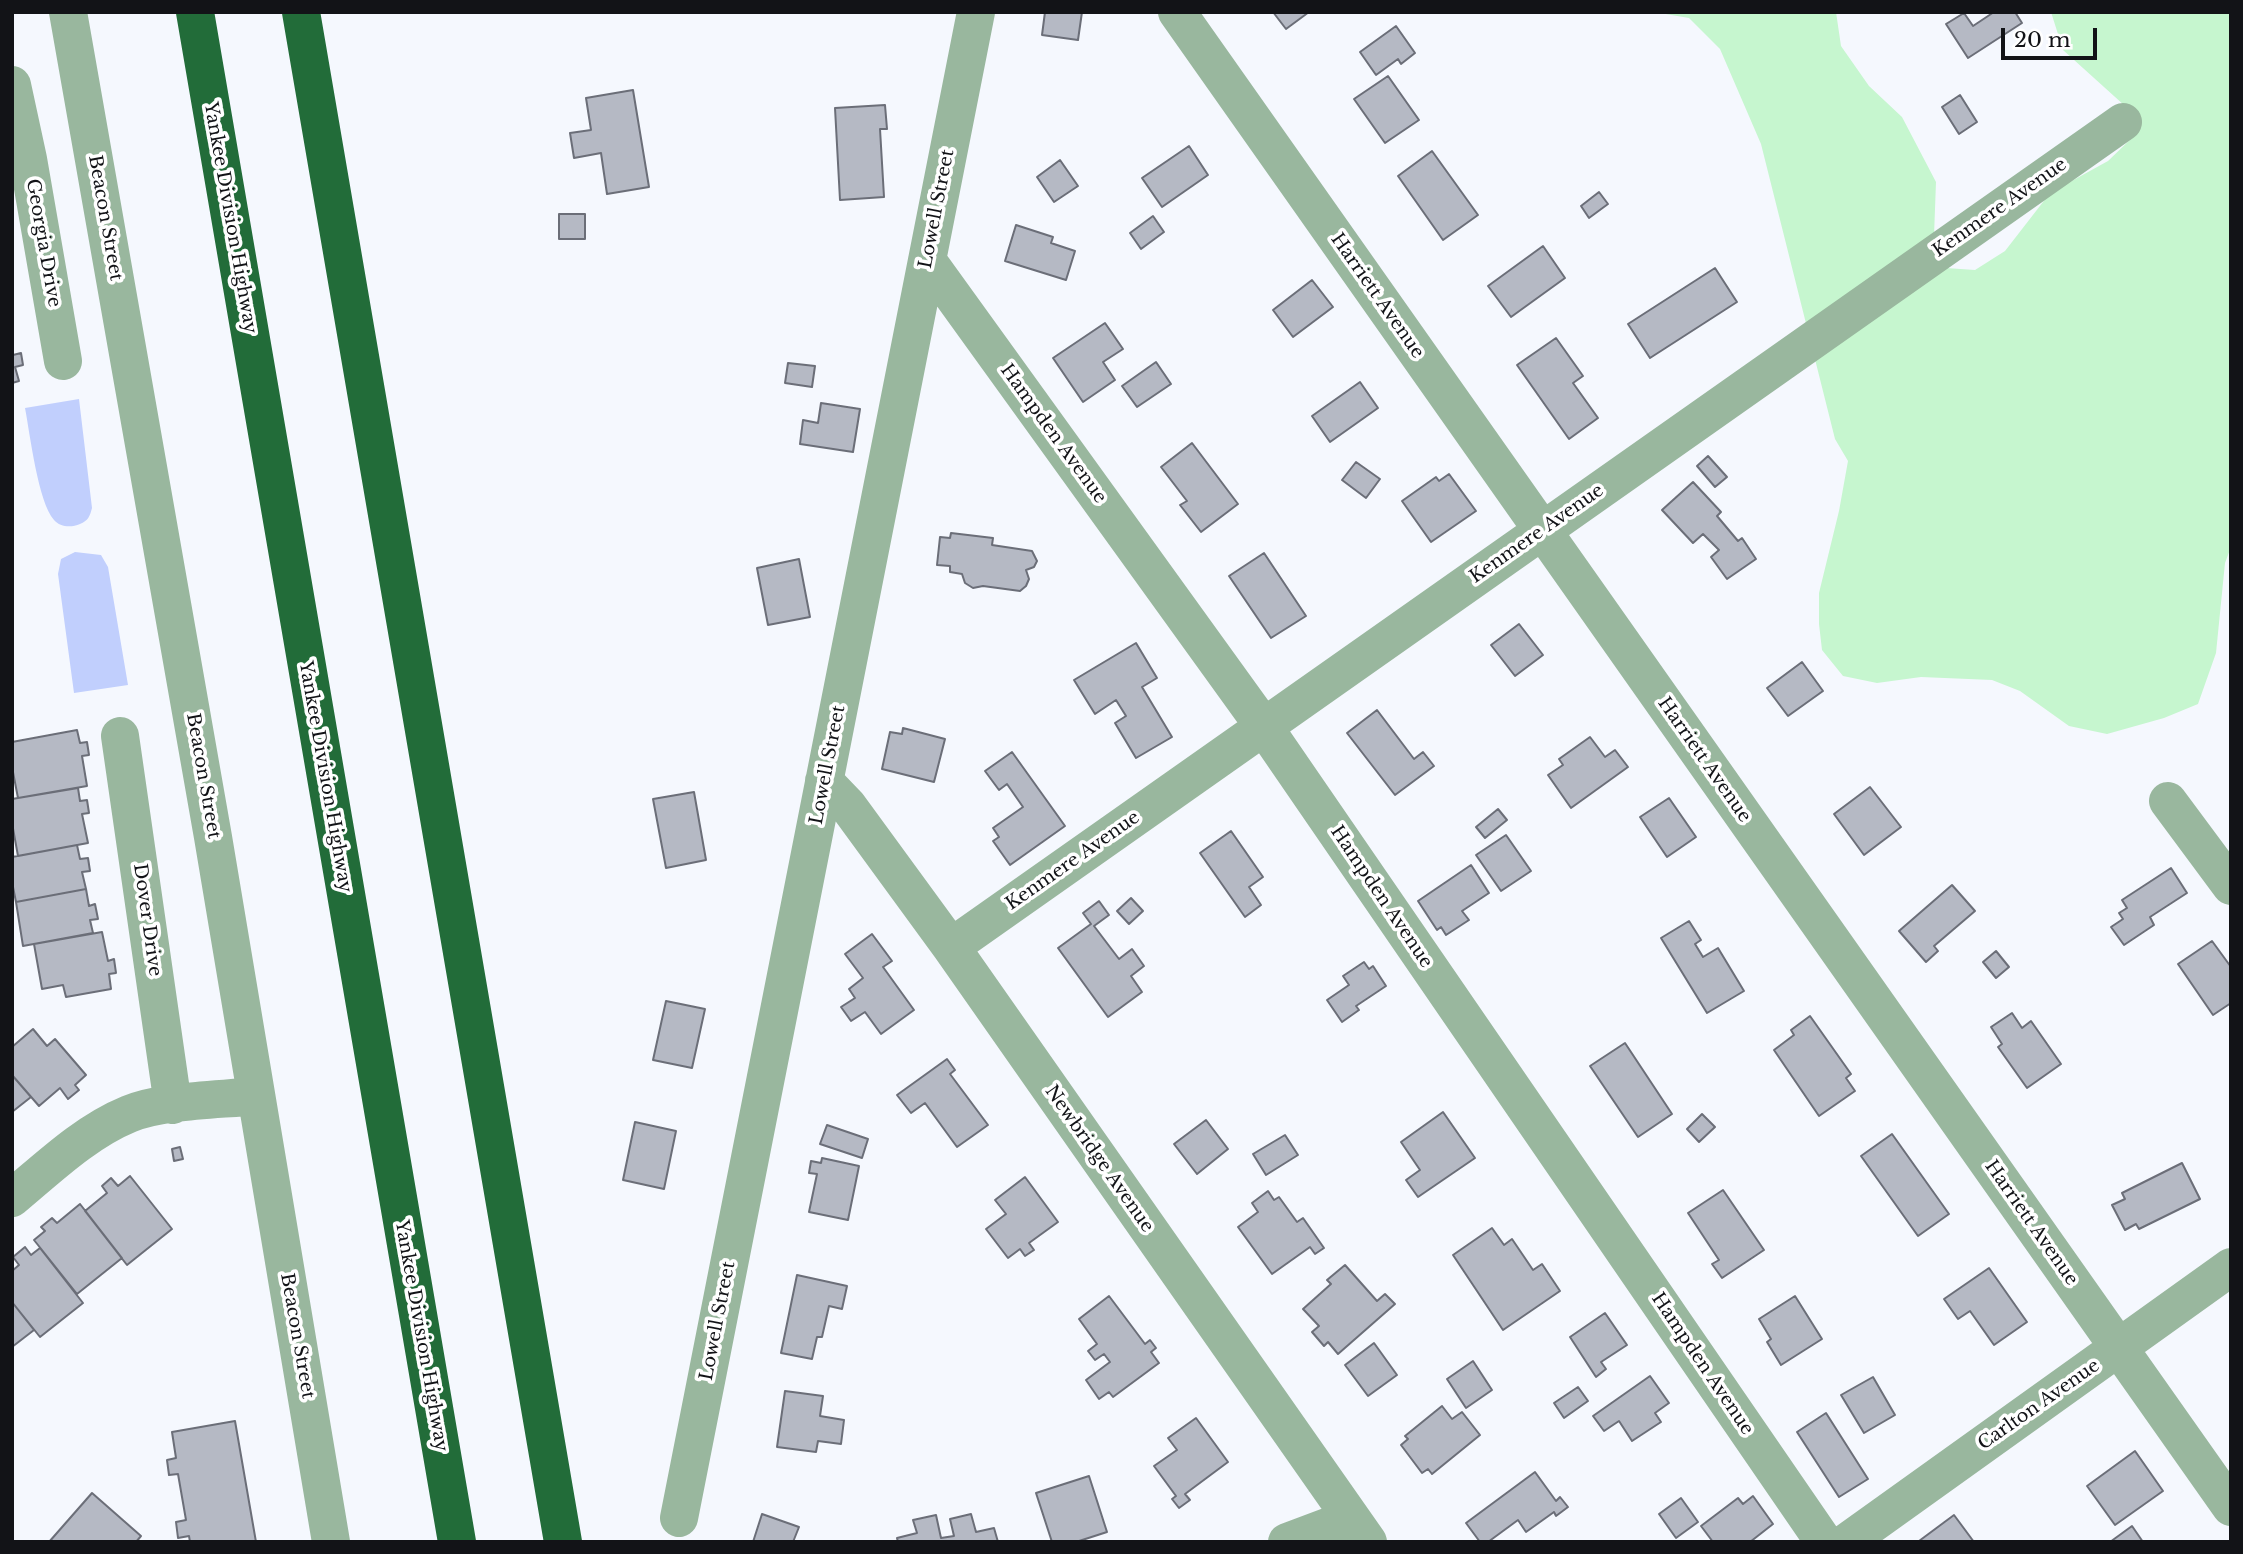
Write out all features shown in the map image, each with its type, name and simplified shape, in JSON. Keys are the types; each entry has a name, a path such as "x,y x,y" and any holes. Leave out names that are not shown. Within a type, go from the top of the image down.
{"highway":[{"name":"Yankee Division Highway","path":"195,12 457,1542"},
{"path":"301,12 563,1542"},
{"path":"531,1360 575,1542"}],"street":[{"name":"Beacon Street","path":"68,12 213,837 331,1542"},
{"name":"Lowell Street","path":"680,1517 976,12"},
{"name":"Harriett Avenue","path":"1177,12 2231,1507"},
{"name":"Georgia Drive","path":"12,85 28,159 63,361"},
{"name":"Kenmere Avenue","path":"951,947 2123,122"},
{"name":"Hampden Avenue","path":"927,260 1264,727 1824,1542"},
{"name":"Dover Drive","path":"120,736 173,1105"},
{"name":"Newbridge Avenue","path":"824,781 848,806 951,947 1359,1530"},
{"path":"2168,801 2231,886"},
{"path":"12,1198 105,1127 141,1110 256,1096"},
{"name":"Carlton Avenue","path":"1847,1542 2231,1267"},
{"path":"1287,1542 1359,1530"}],"green space":[{"path":"1654,12 1836,12 1841,46 1869,86 1902,117 1936,182 1934,236 1946,268 1975,270 2005,251 2050,193 2108,161 2136,134 2135,115 2063,50 2051,12 2231,12 2231,547 2225,563 2216,653 2198,704 2164,718 2107,734 2069,726 2020,691 1992,680 1921,677 1877,683 1843,676 1822,650 1819,593 1848,461 1835,439 1761,144 1720,49 1689,18"}],"water":[{"path":"79,399 92,508 85,521 66,526 54,520 43,499 25,408"},
{"path":"75,552 101,555 108,567 128,685 74,693 58,574 61,559"}],"building":[{"path":"1045,12 1082,12 1078,40 1042,35"},
{"path":"1273,12 1309,12 1286,29"},
{"path":"1994,12 2015,12 2022,23 1968,58 1946,24 1964,13 1973,26"},
{"path":"1396,26 1415,53 1401,64 1398,59 1376,75 1360,52"},
{"path":"1388,76 1419,120 1385,143 1354,99"},
{"path":"633,90 649,187 607,194 601,153 574,158 570,133 591,130 586,98"},
{"path":"1960,95 1977,122 1959,134 1942,107"},
{"path":"885,105 887,129 880,129 884,197 840,200 835,108"},
{"path":"1189,146 1208,175 1162,207 1142,178"},
{"path":"1432,151 1478,215 1443,240 1398,176"},
{"path":"1060,160 1078,186 1054,202 1037,177"},
{"path":"1599,192 1608,204 1589,218 1581,206"},
{"path":"559,214 585,214 585,239 559,239"},
{"path":"1153,216 1164,232 1141,249 1130,233"},
{"path":"1016,225 1053,237 1051,243 1075,251 1066,280 1005,261"},
{"path":"1543,246 1565,278 1511,317 1488,286"},
{"path":"1715,268 1737,302 1650,358 1628,324"},
{"path":"1312,280 1333,307 1293,337 1273,310"},
{"path":"1105,323 1123,349 1103,362 1115,380 1083,402 1053,358"},
{"path":"1556,338 1583,376 1573,383 1598,418 1569,439 1517,365"},
{"path":"12,352 13,355 21,353 23,365 15,367 19,381 12,383"},
{"path":"1156,362 1171,384 1137,407 1122,386"},
{"path":"788,363 815,366 812,387 785,383"},
{"path":"1360,382 1378,408 1330,442 1312,416"},
{"path":"821,403 860,409 853,452 800,444 803,420 818,423"},
{"path":"1192,443 1238,504 1201,532 1180,505 1187,501 1161,467"},
{"path":"1708,456 1727,477 1715,487 1697,466"},
{"path":"1356,462 1380,479 1366,498 1342,480"},
{"path":"1449,474 1476,511 1431,542 1402,501 1436,477 1439,481"},
{"path":"1693,482 1721,512 1717,516 1738,541 1742,538 1756,559 1727,579 1711,557 1719,550 1703,534 1693,543 1662,510"},
{"path":"951,533 993,538 992,545 1032,551 1037,561 1034,567 1026,570 1029,579 1026,586 1020,591 983,586 973,588 965,583 962,574 950,572 950,566 937,565 940,537 950,538"},
{"path":"1264,553 1306,616 1271,638 1229,576"},
{"path":"799,559 810,617 768,625 757,568"},
{"path":"1519,624 1543,655 1515,676 1491,645"},
{"path":"1136,643 1157,678 1142,687 1172,737 1136,758 1115,723 1126,716 1116,700 1095,714 1074,680"},
{"path":"1802,662 1823,691 1788,716 1767,688"},
{"path":"1377,710 1414,759 1423,752 1434,766 1395,795 1347,733"},
{"path":"903,728 945,739 934,782 882,769 890,732 902,734"},
{"path":"77,730 80,743 87,742 89,755 82,756 87,786 18,798 12,767 12,742"},
{"path":"1590,737 1605,757 1615,750 1628,767 1571,808 1548,775 1563,765 1559,759"},
{"path":"1012,752 1065,826 1010,865 993,841 999,837 993,828 1023,807 1007,784 999,790 985,771"},
{"path":"1870,787 1901,827 1864,855 1834,814"},
{"path":"78,788 80,801 87,800 89,813 82,814 88,843 18,856 12,823 12,799"},
{"path":"694,792 706,860 666,868 653,799"},
{"path":"1669,798 1696,837 1667,857 1640,817"},
{"path":"1498,809 1507,820 1485,838 1476,827"},
{"path":"1231,831 1263,877 1249,887 1261,905 1245,917 1200,853"},
{"path":"1506,835 1531,871 1501,891 1476,855"},
{"path":"77,845 80,859 88,858 90,871 82,872 86,889 16,902 12,882 12,857"},
{"path":"1471,865 1489,893 1462,911 1469,920 1446,935 1441,927 1437,930 1418,901"},
{"path":"2171,868 2187,893 2150,917 2154,925 2124,945 2111,927 2123,919 2119,913 2127,908 2122,900"},
{"path":"1952,885 1975,911 1934,946 1938,951 1926,962 1899,931"},
{"path":"86,889 89,906 95,904 98,919 90,920 93,933 23,946 16,902"},
{"path":"1131,898 1143,911 1129,924 1117,911"},
{"path":"1099,901 1109,915 1094,926 1119,959 1132,949 1144,966 1131,976 1142,992 1108,1017 1058,948 1091,924 1083,913"},
{"path":"1689,921 1701,940 1695,944 1703,957 1718,948 1744,991 1707,1013 1661,938"},
{"path":"102,932 108,961 114,959 116,973 109,974 111,989 66,997 63,985 42,989 34,944"},
{"path":"872,934 892,961 883,967 914,1010 881,1034 865,1012 851,1021 841,1007 855,998 849,989 863,978 845,954"},
{"path":"2212,941 2231,967 2231,1003 2213,1015 2178,964"},
{"path":"1996,951 2009,967 1996,978 1983,962"},
{"path":"1364,962 1369,969 1373,966 1386,986 1356,1006 1359,1010 1342,1022 1327,1000 1349,985 1343,976"},
{"path":"666,1001 705,1009 692,1068 653,1060"},
{"path":"2012,1013 2022,1028 2031,1021 2061,1064 2027,1088 1998,1047 2002,1044 1991,1027"},
{"path":"1810,1016 1851,1074 1846,1078 1855,1091 1819,1116 1774,1050 1794,1035 1791,1030"},
{"path":"33,1029 47,1046 55,1039 86,1075 75,1085 79,1090 68,1099 60,1088 39,1106 12,1075 12,1047"},
{"path":"1625,1043 1672,1114 1638,1137 1590,1066"},
{"path":"947,1059 955,1070 950,1074 988,1125 957,1147 925,1103 911,1113 897,1095"},
{"path":"12,1075 31,1097 12,1112"},
{"path":"1443,1112 1475,1158 1418,1197 1406,1180 1420,1170 1401,1142"},
{"path":"1702,1114 1715,1127 1699,1142 1687,1129"},
{"path":"1206,1120 1228,1149 1197,1174 1174,1144"},
{"path":"635,1122 676,1131 664,1189 623,1180"},
{"path":"827,1125 868,1139 862,1158 820,1144"},
{"path":"1892,1134 1949,1214 1918,1236 1861,1156"},
{"path":"1285,1135 1298,1155 1266,1175 1253,1154"},
{"path":"180,1147 183,1159 174,1161 172,1149"},
{"path":"822,1158 859,1166 848,1220 809,1212 817,1174 809,1173 811,1161 821,1163"},
{"path":"2182,1163 2200,1199 2139,1229 2136,1224 2125,1230 2112,1205 2125,1199 2122,1193"},
{"path":"130,1176 172,1229 127,1265 85,1211 107,1193 102,1186 111,1178 118,1186"},
{"path":"1025,1177 1058,1222 1029,1243 1034,1250 1025,1256 1020,1249 1008,1258 986,1229 1006,1214 995,1200"},
{"path":"1723,1190 1764,1250 1722,1278 1712,1264 1719,1260 1688,1213"},
{"path":"1268,1191 1274,1200 1279,1197 1297,1222 1303,1218 1324,1248 1315,1254 1310,1247 1272,1274 1238,1227 1258,1212 1252,1203"},
{"path":"80,1204 122,1258 77,1294 34,1240 45,1231 41,1227 52,1218 57,1223"},
{"path":"1492,1228 1504,1245 1512,1239 1533,1270 1542,1264 1560,1291 1503,1330 1453,1255"},
{"path":"25,1247 31,1255 40,1248 83,1303 40,1337 12,1302 12,1271 19,1265 13,1257"},
{"path":"1345,1265 1377,1301 1385,1294 1395,1304 1338,1354 1328,1342 1324,1346 1312,1332 1319,1326 1303,1309 1331,1284 1327,1280"},
{"path":"1989,1268 2027,1322 1994,1345 1970,1311 1958,1319 1944,1299"},
{"path":"797,1275 847,1286 842,1309 829,1306 822,1337 817,1337 812,1359 781,1353"},
{"path":"1109,1296 1145,1344 1150,1340 1156,1348 1151,1352 1159,1363 1113,1397 1109,1392 1099,1399 1086,1380 1110,1362 1104,1354 1095,1360 1088,1351 1097,1344 1079,1319"},
{"path":"1795,1296 1822,1339 1781,1365 1767,1342 1771,1339 1759,1319"},
{"path":"12,1302 34,1330 12,1347"},
{"path":"1605,1313 1627,1345 1601,1362 1606,1369 1596,1377 1570,1337"},
{"path":"1374,1343 1397,1375 1368,1396 1345,1365"},
{"path":"1473,1361 1492,1390 1466,1408 1447,1379"},
{"path":"1650,1376 1669,1403 1655,1413 1661,1422 1632,1441 1619,1421 1604,1431 1593,1416"},
{"path":"1873,1377 1895,1415 1864,1433 1841,1395"},
{"path":"1578,1387 1588,1401 1564,1418 1554,1403"},
{"path":"785,1391 823,1396 820,1416 844,1420 841,1444 818,1441 816,1452 777,1447"},
{"path":"1442,1406 1452,1419 1462,1412 1480,1435 1432,1474 1428,1469 1422,1473 1401,1445 1408,1439 1405,1436"},
{"path":"1826,1413 1868,1479 1839,1497 1797,1432"},
{"path":"1196,1418 1228,1462 1185,1494 1190,1500 1179,1508 1172,1499 1176,1496 1154,1466 1177,1450 1168,1438"},
{"path":"235,1421 256,1542 190,1542 189,1536 178,1538 176,1522 186,1520 178,1474 169,1475 167,1460 176,1458 172,1432"},
{"path":"2135,1451 2163,1491 2115,1525 2087,1486"},
{"path":"1535,1472 1556,1501 1560,1497 1568,1507 1556,1516 1554,1512 1526,1532 1518,1520 1488,1542 1480,1542 1466,1523"},
{"path":"1089,1476 1107,1532 1076,1542 1052,1542 1036,1493"},
{"path":"92,1493 141,1536 136,1542 49,1542"},
{"path":"1753,1496 1773,1524 1750,1542 1713,1542 1701,1526 1738,1498 1743,1504"},
{"path":"1681,1498 1698,1522 1676,1538 1659,1514"},
{"path":"762,1514 799,1527 793,1542 753,1542"},
{"path":"971,1514 976,1532 994,1528 998,1542 898,1542 897,1538 917,1533 913,1520 936,1515 941,1538 954,1536 950,1519"},
{"path":"1954,1515 1974,1542 1919,1541"},
{"path":"2132,1526 2143,1542 2110,1542"}]}
